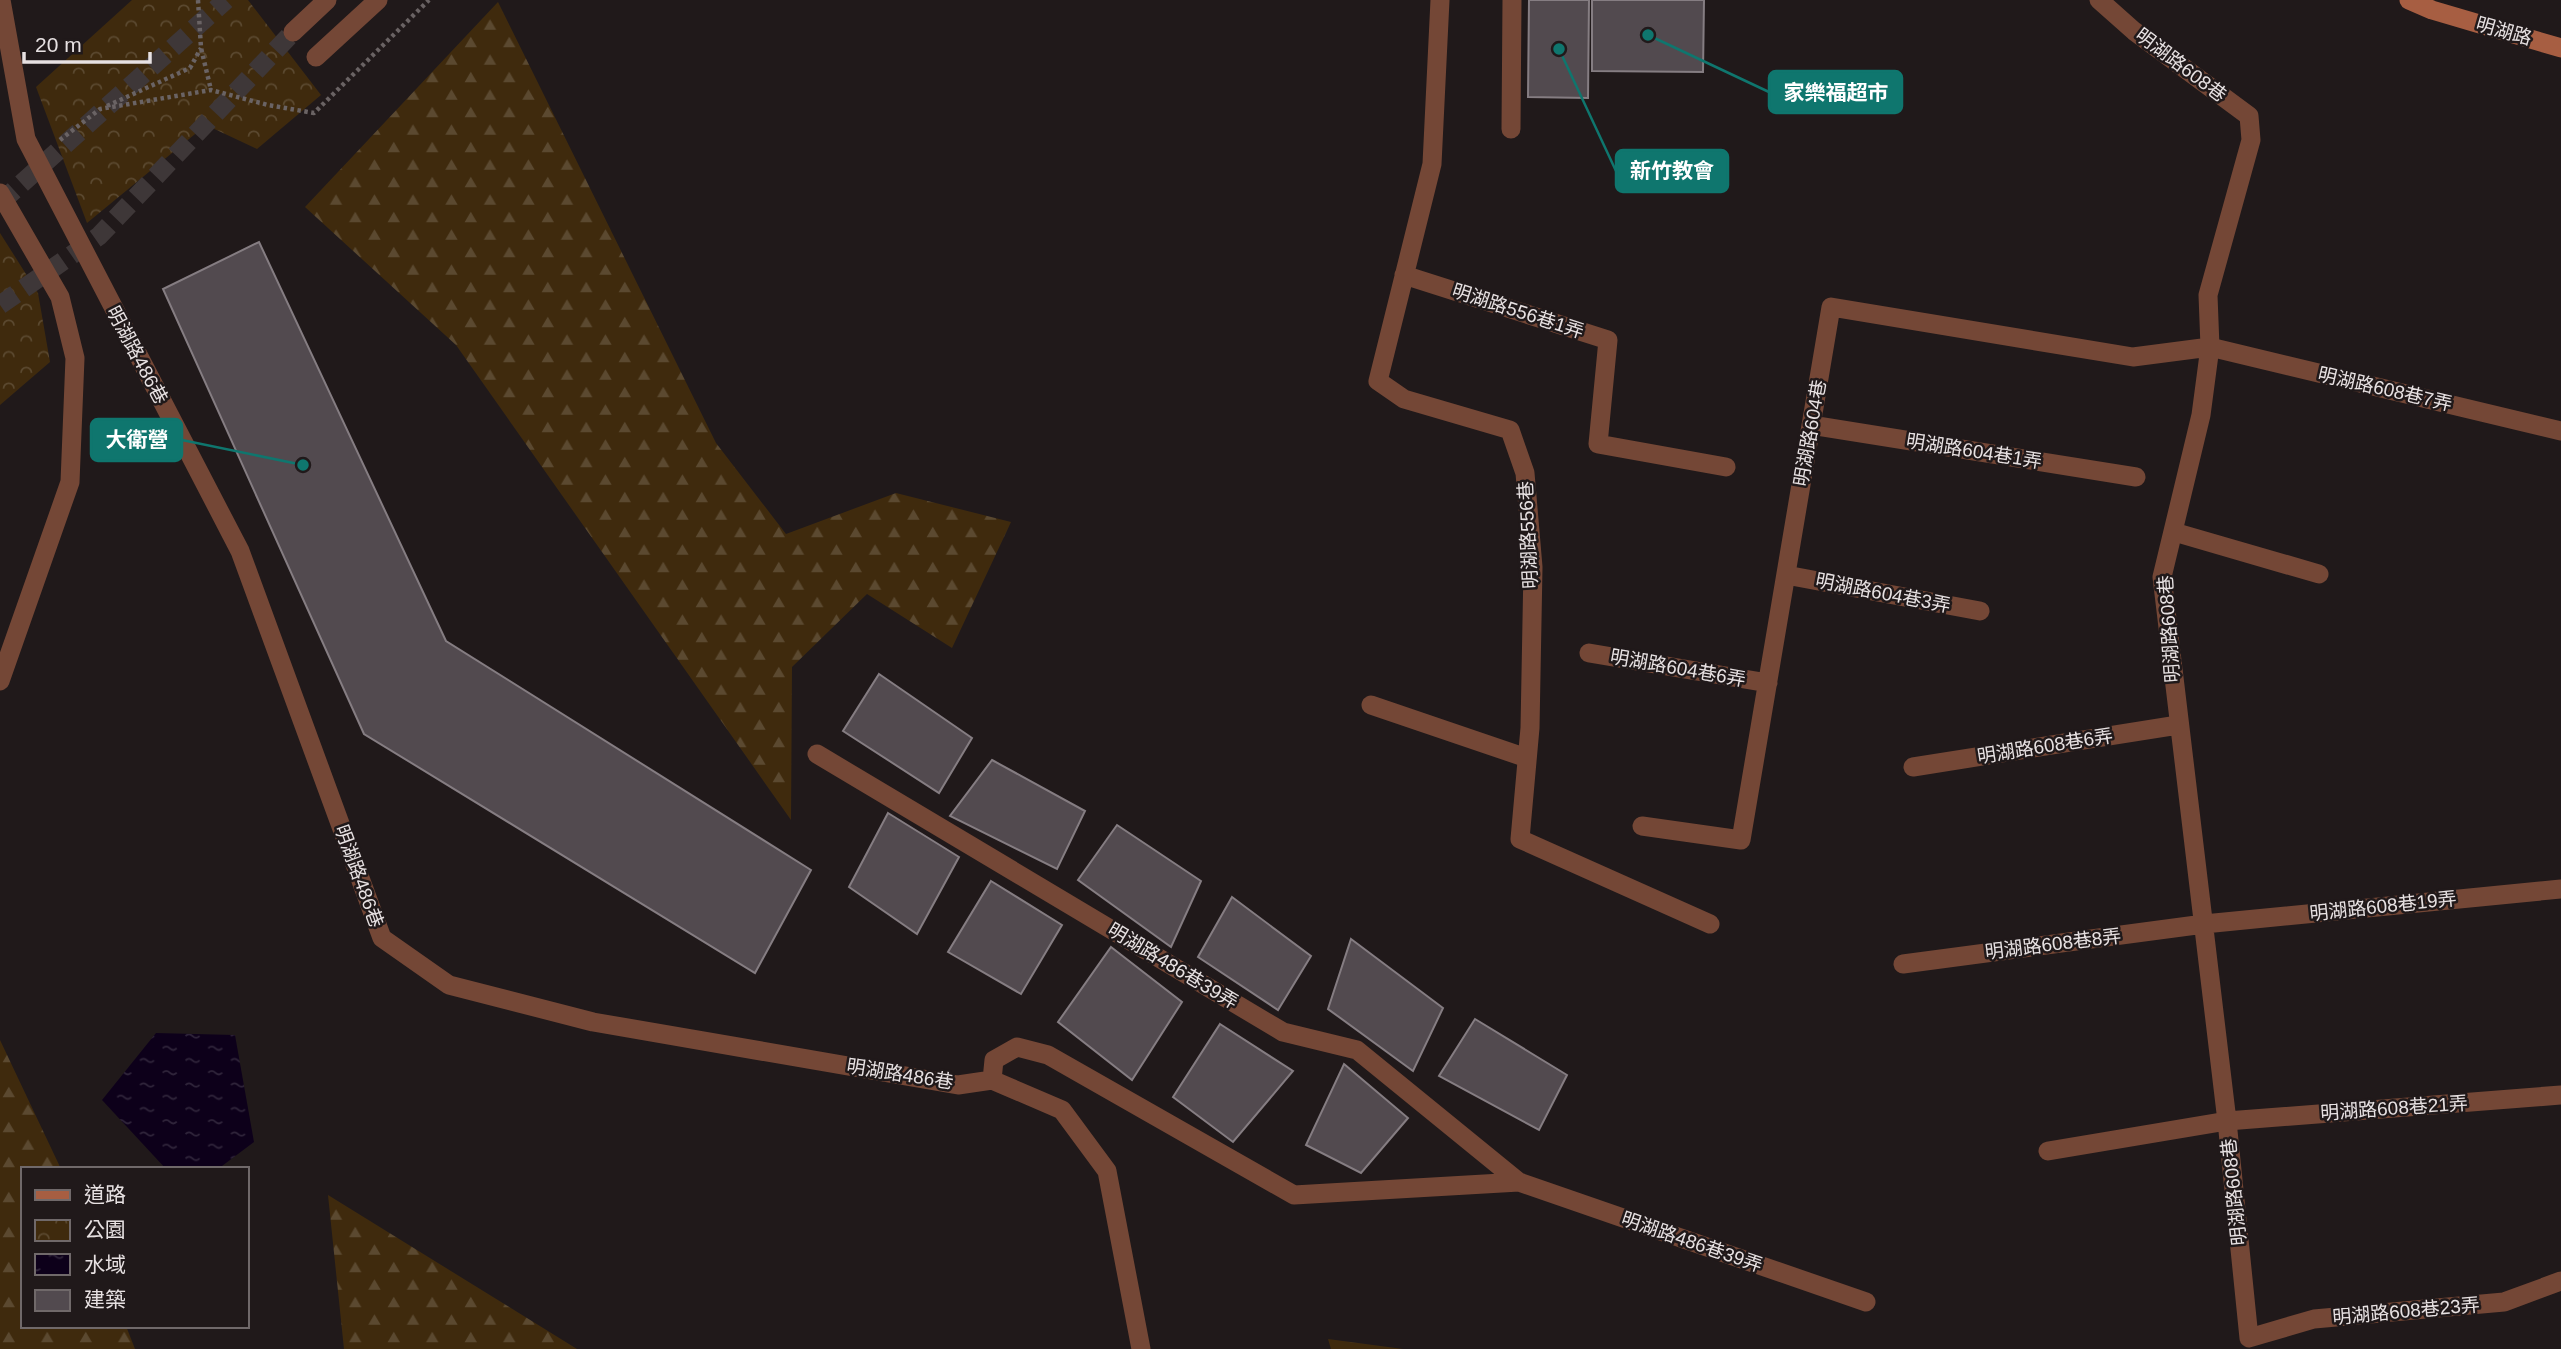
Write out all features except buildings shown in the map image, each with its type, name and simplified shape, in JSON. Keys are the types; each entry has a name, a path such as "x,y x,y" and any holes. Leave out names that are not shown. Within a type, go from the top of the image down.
{"main road":[{"name":"明湖路","path":"2409,0 2432,10 2561,48"}],"street":[{"name":"明湖路486巷","path":"1,0 26,139 240,551 382,939 449,985 593,1022 958,1085 992,1080"},
{"path":"293,32 327,0"},
{"path":"316,57 378,0"},
{"name":"明湖路556巷","path":"1440,0 1432,164 1377,381 1404,399 1510,430 1525,474 1533,568 1527,758 1520,839 1710,924"},
{"path":"1511,129 1512,0"},
{"name":"明湖路608巷","path":"2099,0 2134,31 2249,116 2251,140 2208,295 2210,347 2201,415 2162,577 2251,1345"},
{"path":"0,193 60,297 75,358 70,482 0,681"},
{"name":"明湖路556巷1弄","path":"1404,275 1608,340 1598,444 1726,467"},
{"name":"明湖路604巷","path":"1642,827 1741,840 1831,307 2133,357 2210,347"},
{"name":"明湖路608巷7弄","path":"2210,347 2561,432"},
{"name":"明湖路604巷1弄","path":"1811,425 2136,477"},
{"path":"2174,532 2319,574"},
{"name":"明湖路604巷3弄","path":"1786,575 1980,611"},
{"name":"明湖路604巷6弄","path":"1589,653 1768,683"},
{"path":"1371,705 1527,758"},
{"name":"明湖路608巷6弄","path":"1913,767 2178,724"},
{"name":"明湖路486巷39弄","path":"817,754 1283,1032 1357,1050 1519,1182 1866,1303"},
{"name":"明湖路608巷19弄","path":"2204,924 2561,888"},
{"name":"明湖路608巷8弄","path":"1903,964 2204,924"},
{"name":"明湖路486巷39弄","path":"992,1080 995,1060 1017,1047 1048,1055 1294,1195 1519,1182"},
{"path":"992,1080 1062,1110 1107,1171 1141,1349"},
{"name":"明湖路608巷21弄","path":"2048,1151 2227,1121 2561,1095"},
{"name":"明湖路608巷23弄","path":"2251,1345 2314,1319 2504,1302 2561,1281"}],"path":[{"path":"198,0 201,48 211,90"},
{"path":"100,109 211,90 268,105 314,113 429,0"},
{"path":"35,160 100,109 190,68 201,48"}],"green space":[{"path":"132,0 248,0 321,95 257,149 206,125 87,223 36,87"},
{"path":"498,2 716,443 786,534 896,493 1011,522 952,648 867,594 792,667 791,820 456,345 305,207"},
{"path":"0,233 38,293 50,362 0,405"},
{"path":"0,1040 60,1167 21,1167 21,1328 127,1328 135,1349 0,1349"},
{"path":"328,1195 577,1349 344,1349"},
{"path":"1328,1339 1403,1349 1331,1349"}],"water":[{"path":"156,1033 235,1035 254,1142 221,1167 164,1167 102,1100"}],"tunnel":[{"path":"0,203 226,0"},
{"path":"0,305 99,236 293,32"}],"place":[{"name":"家樂福超市","path":"1648,35"},
{"name":"新竹教會","path":"1559,49"},
{"name":"大衛營","path":"303,465"}]}
